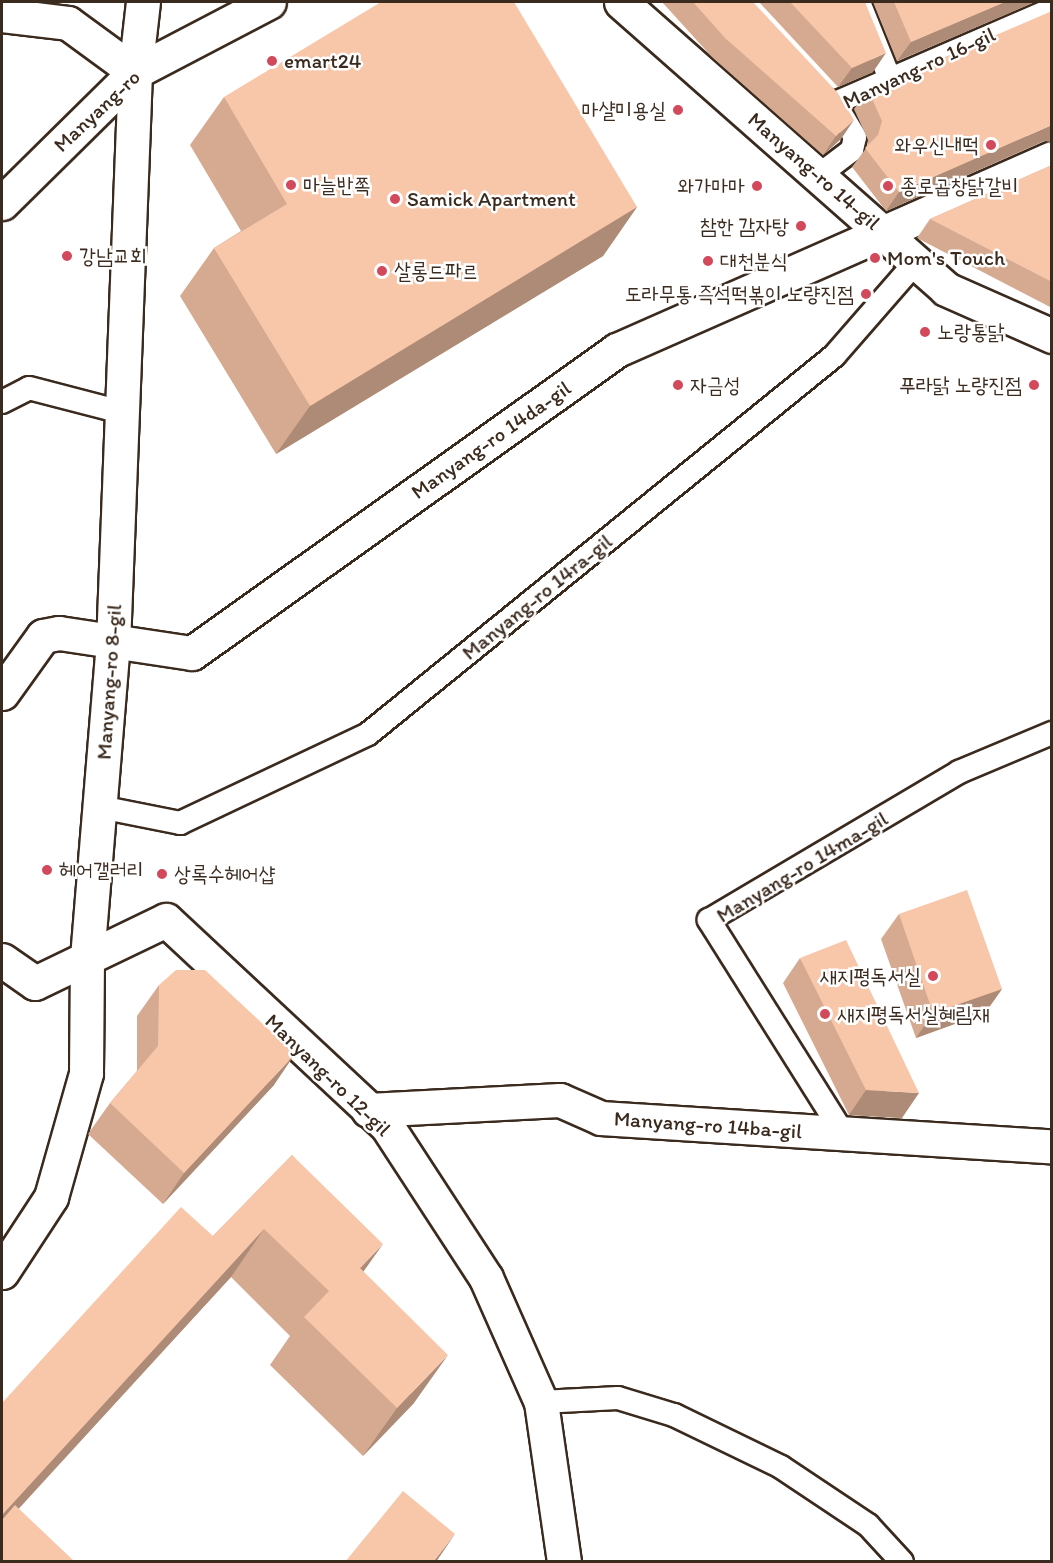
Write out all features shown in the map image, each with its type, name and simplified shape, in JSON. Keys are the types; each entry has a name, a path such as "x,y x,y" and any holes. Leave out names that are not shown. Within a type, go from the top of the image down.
{"street":[{"name":"Manyang-ro 8-gil","path":"2,1272 51,1197 86,1073 87,958 113,645 135,72 143,2"},
{"name":"Manyang-ro","path":"2,204 135,72 269,2"},
{"name":"Manyang-ro 14-gil","path":"621,2 945,289 1052,336"},
{"path":"2,15 68,23 135,72"},
{"name":"Manyang-ro 14da-gil","path":"2,693 43,636 59,633 113,645 192,654 617,350 886,235 1052,158"},
{"name":"Manyang-ro 12-gil","path":"2,960 35,983 166,920 387,1126 486,1278 541,1402 564,1562"},
{"name":"Manyang-ro 14ba-gil","path":"368,1110 560,1100 601,1118 1052,1146"}],"lane":[{"path":"859,2 890,79"},
{"name":"Manyang-ro 16-gil","path":"819,176 852,150 855,137 835,103 1052,9"},
{"path":"819,86 835,103"},
{"name":"Manyang-ro 14ra-gil","path":"100,807 180,824 368,735 834,356 916,262"},
{"path":"2,402 29,388 122,412"},
{"name":"Manyang-ro 14ma-gil","path":"843,1133 709,920 959,772 1052,733"},
{"path":"541,1402 618,1398 674,1415 781,1467 868,1525 902,1562"}],"building":[{"name":"Samick Apartment","path":"381,2 514,2 637,207 310,406 214,248 287,204 224,97"},
{"path":"693,2 753,2 837,92 854,120 836,136 725,38"},
{"path":"790,2 865,2 886,53 852,68"},
{"path":"894,2 1005,2 911,42"},
{"path":"1052,11 1052,125 899,192 865,148 878,135 882,121 868,90"},
{"path":"1052,165 1052,282 930,219"},
{"path":"967,890 1002,989 933,1013 899,914"},
{"path":"846,940 919,1093 866,1090 800,958"},
{"path":"176,970 205,970 295,1054 184,1173 110,1103 158,1046 159,985"},
{"path":"292,1155 383,1244 360,1268 448,1355 397,1408 304,1317 329,1291 264,1229 2,1515 2,1403 181,1207 213,1236"},
{"path":"403,1491 455,1534 433,1562 345,1562"},
{"path":"15,1505 75,1562 2,1562 2,1520"}],"place":[{"name":"emart24","path":"272,61"},
{"name":"마샬미용실","path":"678,110"},
{"name":"와우신내떡","path":"991,145"},
{"name":"마늘반쪽","path":"291,185"},
{"name":"와가마마","path":"757,186"},
{"name":"종로곱창닭갈비","path":"888,186"},
{"name":"Samick Apartment","path":"395,199"},
{"name":"참한 감자탕","path":"801,226"},
{"name":"강남교회","path":"67,256"},
{"name":"Mom's Touch","path":"875,258"},
{"name":"대천분식","path":"708,261"},
{"name":"살롱드파르","path":"382,271"},
{"name":"도라무통 즉석떡볶이 노량진점","path":"866,294"},
{"name":"노랑통닭","path":"925,332"},
{"name":"자금성","path":"678,385"},
{"name":"푸라닭 노량진점","path":"1034,385"},
{"name":"헤어갤러리","path":"47,870"},
{"name":"상록수헤어샵","path":"162,874"},
{"name":"새지평독서실","path":"933,976"},
{"name":"새지평독서실혜림재","path":"825,1014"}]}
